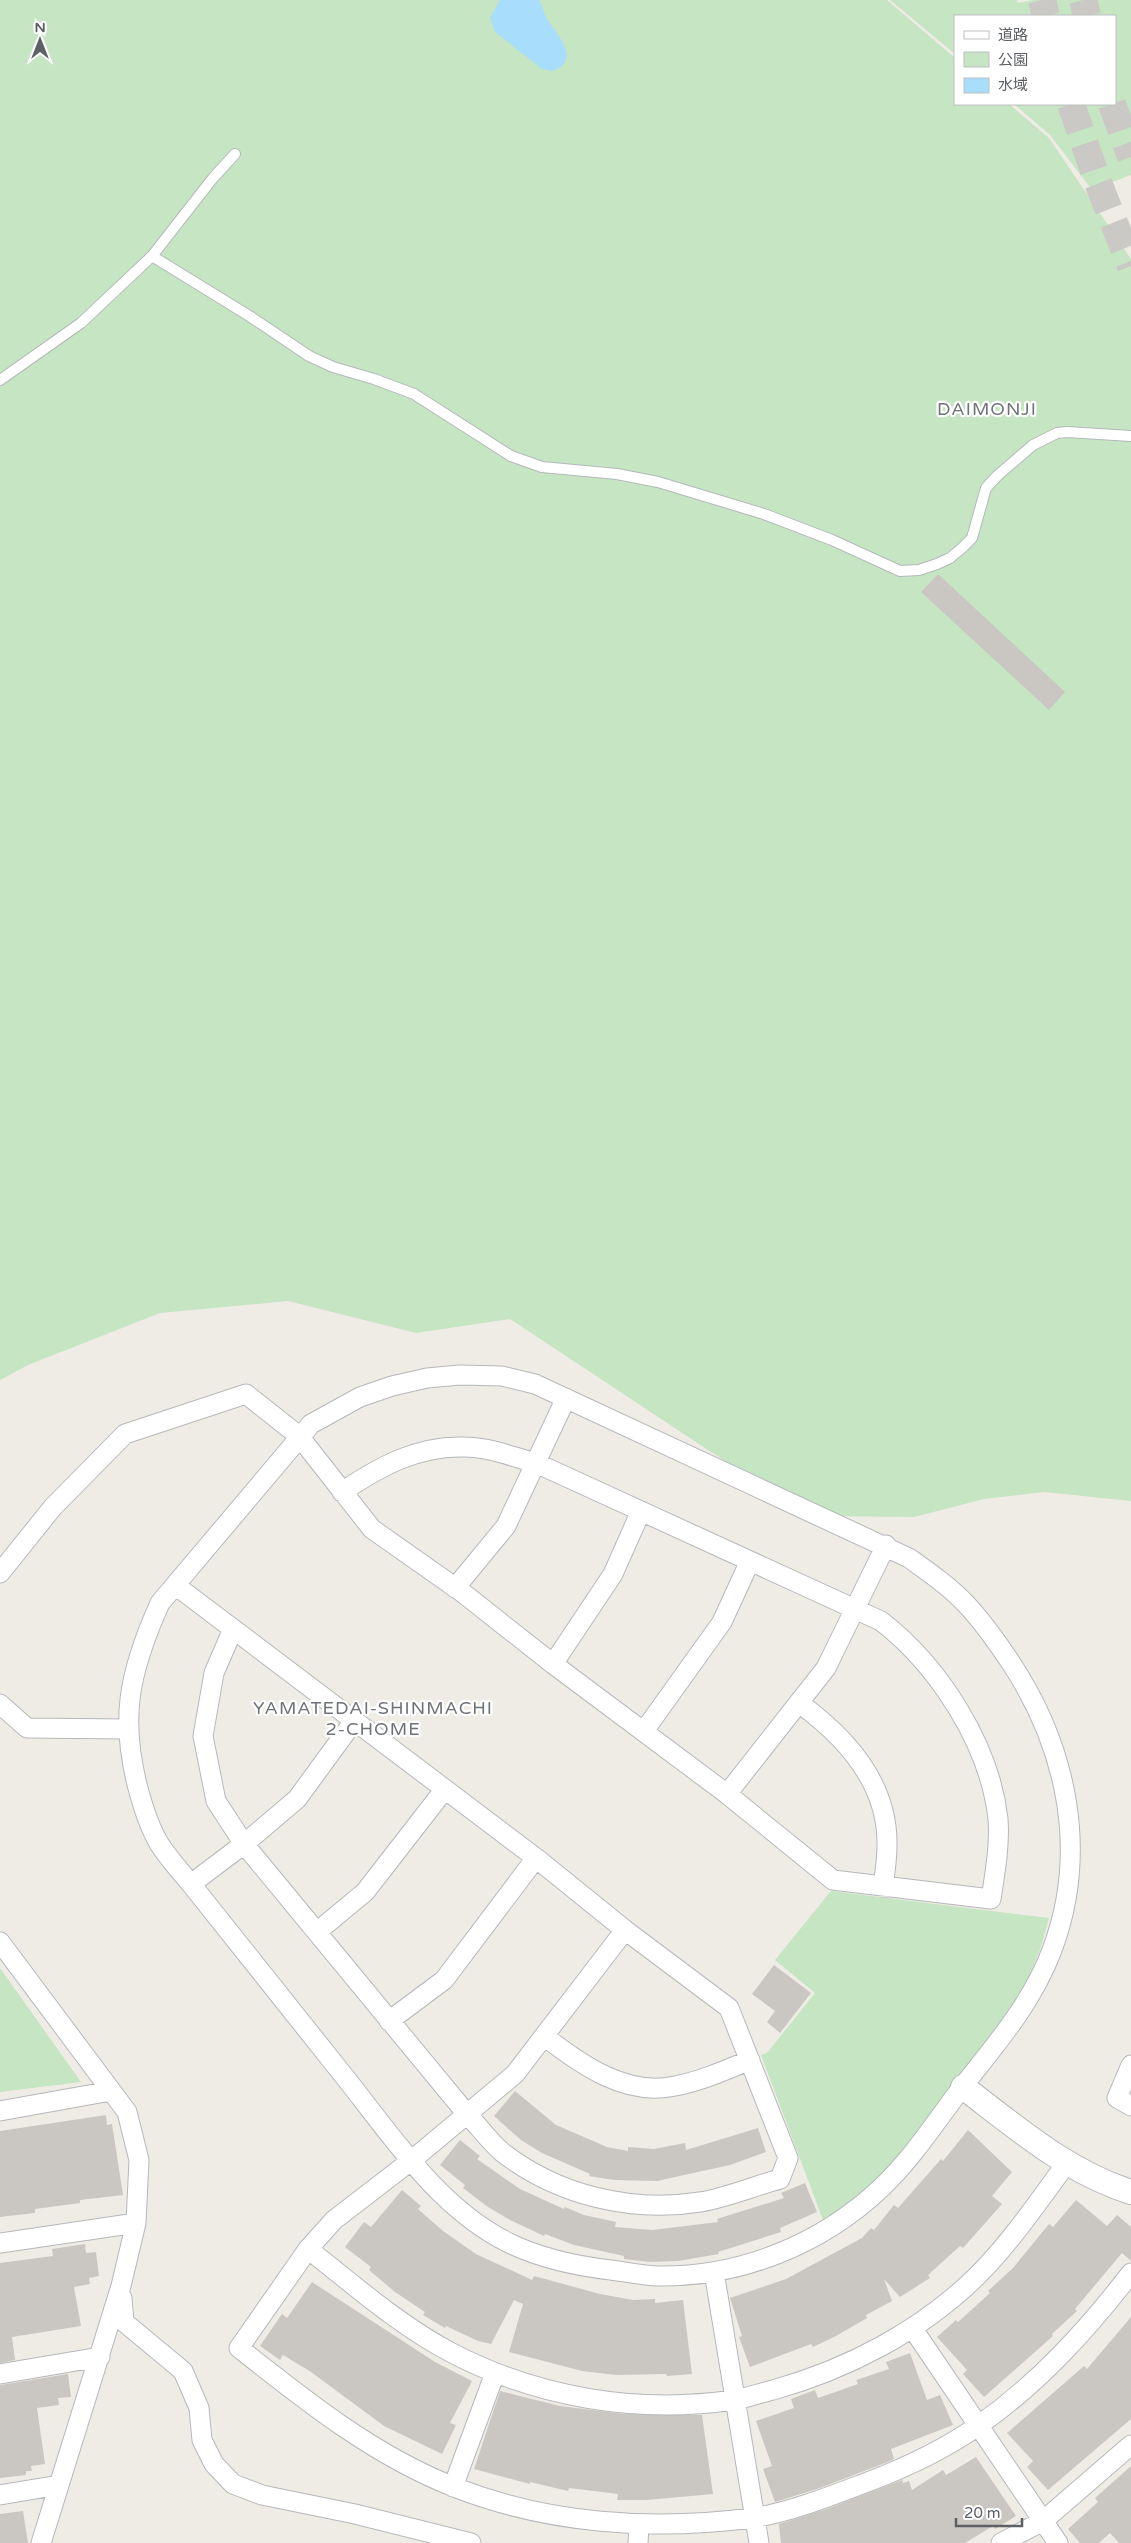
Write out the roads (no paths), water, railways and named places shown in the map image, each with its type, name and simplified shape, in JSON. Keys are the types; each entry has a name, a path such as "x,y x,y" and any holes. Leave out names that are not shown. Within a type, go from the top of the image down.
{"street":[{"path":"460,1375 502,1376 535,1384 886,1545 909,1558 944,1583 969,1607 995,1639 1037,1705 1052,1740 1062,1777 1070,1824 1069,1864 1063,1911 1052,1949 1033,1992 1003,2038 884,2186 846,2218 812,2239 765,2260 714,2272 658,2276 575,2266 509,2243 456,2210 412,2160 160,1845 146,1814 134,1774 127,1729 130,1694 150,1625 160,1604 299,1436 311,1424 360,1396 427,1378 460,1375"},
{"path":"0,1574 54,1507 125,1434 246,1394 299,1436 342,1492 372,1529 455,1588 727,1794 833,1880 991,1899 998,1820 990,1782 974,1738 952,1700 928,1666 907,1641 881,1621 536,1463 465,1446 427,1450 398,1459 342,1492"},
{"path":"455,1588 506,1526 566,1398"},
{"path":"553,1664 613,1574 641,1511"},
{"path":"727,1794 826,1668 886,1545"},
{"path":"644,1731 722,1622 750,1561"},
{"path":"175,1585 536,1858 625,1930 729,2008 788,2158 780,2179 701,2202 654,2205 619,2203 582,2195 540,2176 502,2151 466,2113 318,1931 244,1844 216,1801 203,1736 214,1673 233,1629"},
{"path":"800,1703 824,1721 848,1745 869,1775 882,1809 887,1844 883,1887"},
{"path":"0,1704 27,1728 127,1729"},
{"path":"191,1884 244,1844 296,1799 354,1721"},
{"path":"318,1931 365,1892 445,1789"},
{"path":"390,2021 444,1980 536,1858"},
{"path":"625,1930 515,2074 412,2160 334,2220 308,2249 239,2348 312,2406 386,2455 453,2487 509,2505 639,2534 754,2518 826,2498 913,2465 978,2426 1045,2372 1092,2324 1131,2273"},
{"path":"0,1942 128,2112 139,2160 136,2223 121,2286 42,2543"},
{"path":"544,2036 574,2060 606,2077 641,2087 673,2087 705,2079 750,2060"},
{"path":"1131,2066 1117,2098 1131,2106"},
{"path":"963,2087 1066,2164 1109,2185 1131,2192"},
{"path":"0,2111 111,2091"},
{"path":"308,2249 390,2314 451,2353 495,2373 544,2390 595,2401 656,2405 735,2400 798,2383 858,2359 913,2329 977,2276 1019,2227 1066,2164"},
{"path":"0,2243 136,2223"},
{"path":"714,2272 759,2543"},
{"path":"121,2286 124,2322 183,2371 199,2408 202,2440 214,2464 233,2484 262,2495 364,2516 471,2543"},
{"path":"913,2329 1058,2543"},
{"path":"0,2374 100,2357"},
{"path":"453,2487 495,2373"},
{"path":"1001,2543 1042,2521 1131,2445"},
{"path":"0,2495 59,2485"}],"lane":[{"path":"0,380 80,323 152,256 213,178 235,154"},
{"path":"152,256 310,356 333,367 374,379 414,394 518,459 542,466 630,476 658,482 764,514 832,540 900,571 919,570 937,564 950,558 962,548 972,538 986,488 996,476 1033,445 1057,433 1131,436"}],"water":[{"path":"500,0 539,0 547,19 565,46 566,60 562,66 553,71 542,69 495,32 490,18"}],"tunnel":[{"path":"1042,0 1046,15"},
{"path":"1083,0 1087,15"},
{"path":"1071,105 1097,180 1131,266"},
{"path":"1112,105 1131,157"}],"district":[{"name":"DAIMONJI","path":"987,409"},
{"name":"YAMATEDAI-SHINMACHI 2-CHOME","path":"373,1718"}]}
